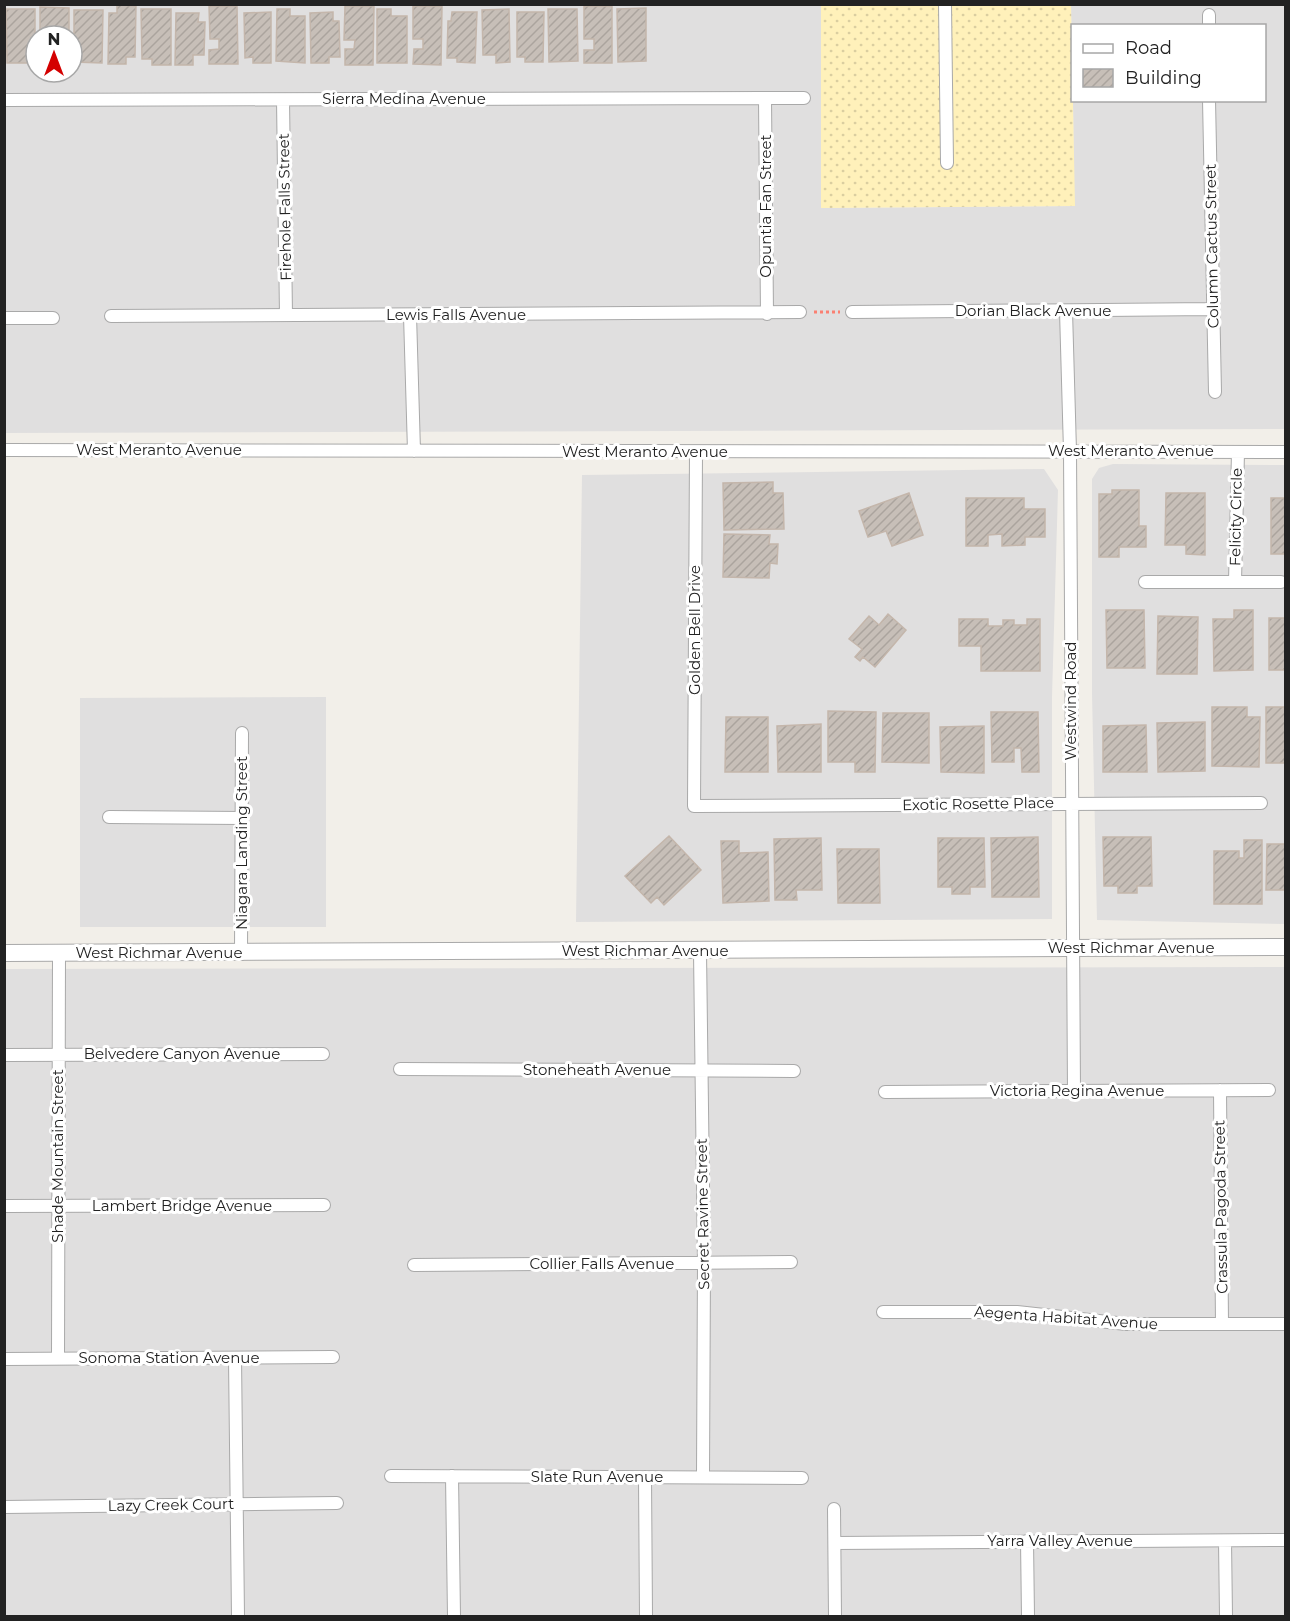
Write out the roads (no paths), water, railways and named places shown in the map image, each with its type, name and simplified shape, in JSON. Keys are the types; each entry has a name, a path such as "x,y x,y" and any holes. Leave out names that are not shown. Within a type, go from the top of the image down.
{"street":[{"path":"945,4 946,163"},
{"name":"Sierra Medina Avenue","path":"4,100 804,98"},
{"name":"Opuntia Fan Street","path":"765,99 767,314"},
{"name":"Firehole Falls Street","path":"284,100 286,315"},
{"name":"Column Cactus Street","path":"1209,102 1215,392"},
{"name":"Dorian Black Avenue","path":"852,312 1213,309"},
{"name":"Westwind Road","path":"1066,310 1070,451 1074,1092"},
{"name":"Lewis Falls Avenue","path":"111,316 767,314 800,312"},
{"path":"410,315 414,450"},
{"path":"4,318 53,318"},
{"name":"West Meranto Avenue","path":"4,450 696,453 1286,452"},
{"name":"Felicity Circle","path":"1235,582 1238,452"},
{"name":"Golden Bell Drive","path":"694,806 696,453"},
{"name":"Felicity Circle","path":"1145,582 1281,582"},
{"name":"Niagara Landing Street","path":"241,954 242,733"},
{"name":"Exotic Rosette Place","path":"694,806 1261,803"},
{"path":"109,817 242,818"},
{"name":"West Richmar Avenue","path":"4,953 241,954 1286,947"},
{"name":"Secret Ravine Street","path":"700,951 704,1264 703,1477"},
{"name":"Shade Mountain Street","path":"58,1358 59,953"},
{"name":"Belvedere Canyon Avenue","path":"4,1055 323,1054"},
{"name":"Stoneheath Avenue","path":"400,1069 794,1071"},
{"name":"Crassula Pagoda Street","path":"1220,1090 1222,1324"},
{"name":"Victoria Regina Avenue","path":"885,1092 1269,1090"},
{"name":"Lambert Bridge Avenue","path":"4,1206 324,1205"},
{"name":"Collier Falls Avenue","path":"414,1265 791,1262"},
{"name":"Aegenta Habitat Avenue","path":"883,1312 1017,1312 1126,1324 1286,1324"},
{"name":"Sonoma Station Avenue","path":"4,1359 333,1357"},
{"path":"235,1358 238,1617"},
{"name":"Slate Run Avenue","path":"391,1476 802,1478"},
{"path":"452,1476 454,1617"},
{"path":"645,1477 646,1617"},
{"name":"Lazy Creek Court","path":"4,1507 337,1503"},
{"path":"834,1509 835,1617"},
{"name":"Yarra Valley Avenue","path":"835,1543 1286,1540"},
{"path":"1027,1541 1028,1617"},
{"path":"1225,1541 1226,1617"}]}
